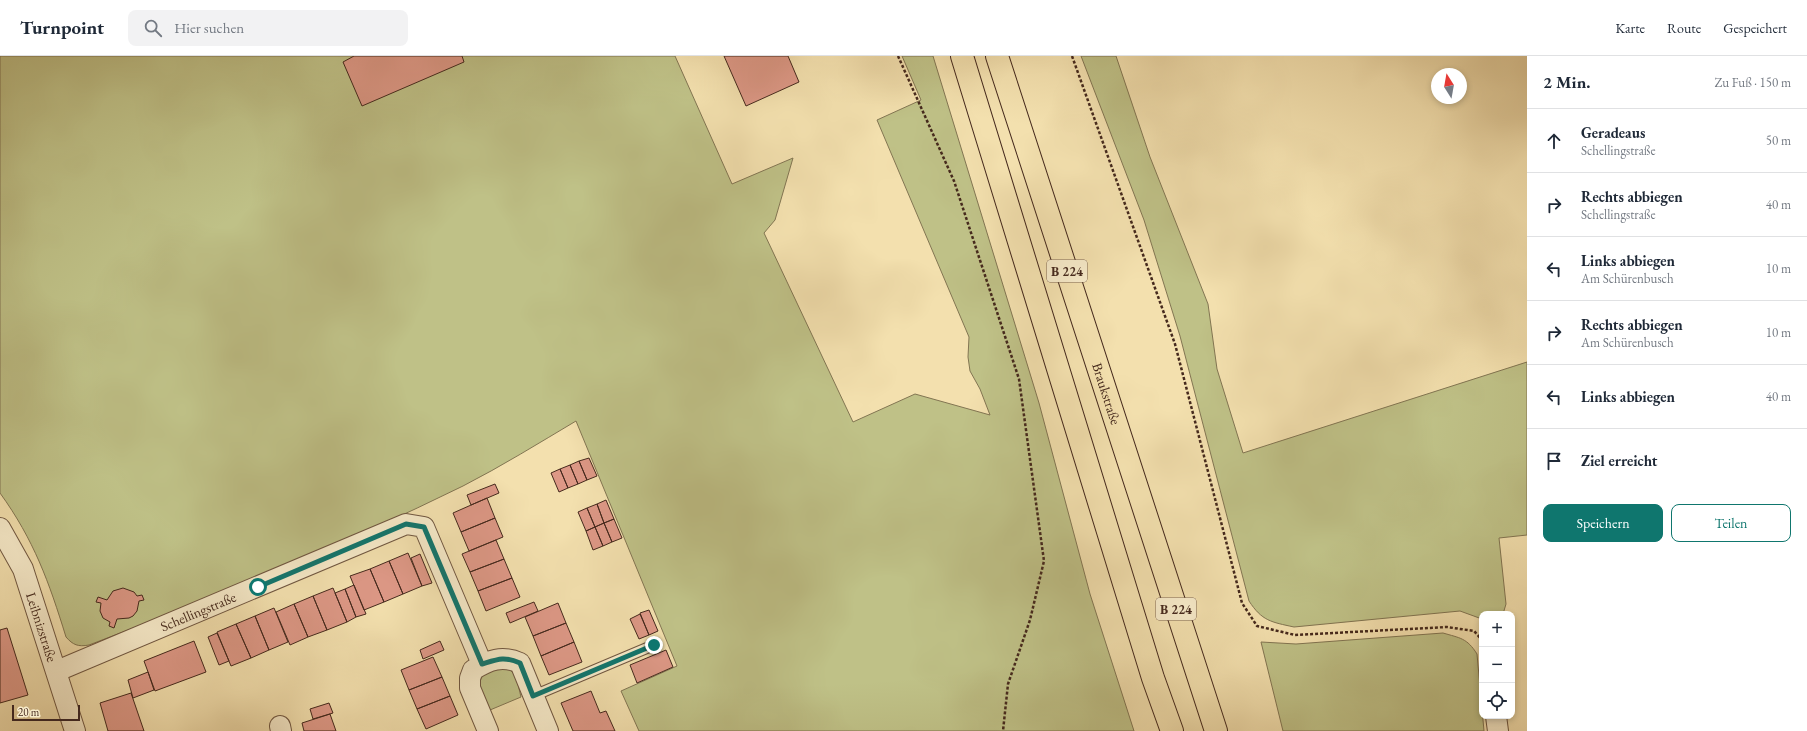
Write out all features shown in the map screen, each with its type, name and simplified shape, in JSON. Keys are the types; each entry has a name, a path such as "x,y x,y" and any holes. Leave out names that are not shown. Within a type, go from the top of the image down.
{"main road":[{"name":"B 224","path":"962,56 1153,678 1172,731"},
{"name":"Braukstraße","path":"997,56 1216,731"}],"street":[{"name":"Schellingstraße","path":"57,671 406,524 424,527 482,664"},
{"name":"Leibnizstraße","path":"0,528 23,569 75,731"},
{"path":"488,731 470,688 470,678 473,670 482,664 498,659 509,658 520,663 548,731"},
{"path":"1496,719 1498,731"}],"lane":[{"path":"533,696 654,645"}],"path":[{"path":"898,56 954,181 1019,379 1044,561 1030,620 1008,684 1003,731"},
{"path":"1072,56 1175,344 1242,603 1257,626 1295,635 1447,628 1474,631 1479,637"}],"green space":[{"path":"0,56 675,56 732,184 793,158 775,220 764,233 853,422 915,394 990,415 980,389 970,371 968,357 969,337 877,120 921,100 902,56 933,56 1039,403 1090,594 1134,731 639,731 621,691 677,666 576,421 463,486 325,550 89,645 82,646 73,644 66,637 47,580 31,545 12,510 0,493"},
{"path":"1081,56 1116,56 1150,157 1208,304 1217,369 1243,453 1527,362 1527,535 1499,538 1506,604 1504,611 1479,611 1479,618 1460,611 1294,627 1273,622 1258,613 1249,601 1180,336 1144,220"},
{"path":"1443,633 1463,639 1477,654 1479,676 1479,719 1483,719 1484,731 1283,731 1261,642 1296,644"},
{"path":"488,669 509,669 516,676 521,697 490,710 482,698 479,689 481,678"}],"building":[{"path":"354,56 462,56 464,62 362,106 343,62"},
{"path":"724,56 788,56 799,82 746,106"},
{"path":"589,458 597,476 587,480 579,461"},
{"path":"579,461 587,480 578,484 570,465"},
{"path":"570,465 578,484 568,488 560,469"},
{"path":"560,469 568,488 559,492 551,473"},
{"path":"495,484 499,493 471,505 467,495"},
{"path":"487,498 495,518 461,532 453,513"},
{"path":"606,500 614,519 604,523 597,504"},
{"path":"597,504 604,523 595,527 587,508"},
{"path":"587,508 595,527 586,531 578,512"},
{"path":"495,518 503,537 469,551 461,532"},
{"path":"614,519 622,538 612,542 604,523"},
{"path":"604,523 612,542 603,546 595,527"},
{"path":"595,527 603,546 593,550 586,531"},
{"path":"496,540 504,559 470,572 462,554"},
{"path":"408,553 422,586 403,594 389,561"},
{"path":"420,554 432,583 422,586 411,558"},
{"path":"504,559 512,578 478,591 470,572"},
{"path":"389,561 403,594 384,602 370,569"},
{"path":"370,569 384,602 364,610 350,576"},
{"path":"512,578 520,597 486,611 478,591"},
{"path":"354,585 366,614 356,617 345,589"},
{"path":"123,588 134,592 137,596 142,595 144,600 139,601 137,611 133,616 129,618 117,619 114,628 109,626 110,622 103,618 100,611 101,603 96,602 98,597 107,600 113,591"},
{"path":"333,588 347,622 327,630 313,596"},
{"path":"345,589 356,617 347,622 335,593"},
{"path":"313,596 327,630 308,637 294,604"},
{"path":"534,602 538,611 510,623 506,613"},
{"path":"558,603 566,623 533,636 525,617"},
{"path":"294,604 308,637 290,645 276,612"},
{"path":"274,608 288,642 269,650 255,616"},
{"path":"649,610 658,631 649,635 640,613"},
{"path":"640,614 649,635 639,639 630,619"},
{"path":"255,616 269,650 251,658 236,624"},
{"path":"566,623 574,642 541,656 533,636"},
{"path":"236,624 251,658 231,666 217,632"},
{"path":"7,628 28,695 0,703 0,630"},
{"path":"217,633 229,661 219,665 208,637"},
{"path":"194,641 206,672 155,691 144,661"},
{"path":"440,641 444,650 423,659 420,650"},
{"path":"574,642 582,662 549,675 541,656"},
{"path":"666,650 673,667 637,683 630,665"},
{"path":"433,657 442,677 409,690 401,670"},
{"path":"148,672 154,690 133,698 128,680"},
{"path":"442,677 450,696 417,709 409,690"},
{"path":"591,691 600,713 606,711 615,731 573,731 561,703"},
{"path":"131,693 144,731 108,731 100,703"},
{"path":"450,696 458,715 426,729 417,709"},
{"path":"329,703 333,713 313,719 310,709"},
{"path":"330,714 336,731 304,731 302,723"}],"route":[{"path":"258,587 406,524 424,527 482,664 498,659 509,658 520,663 533,696 654,645"}]}
